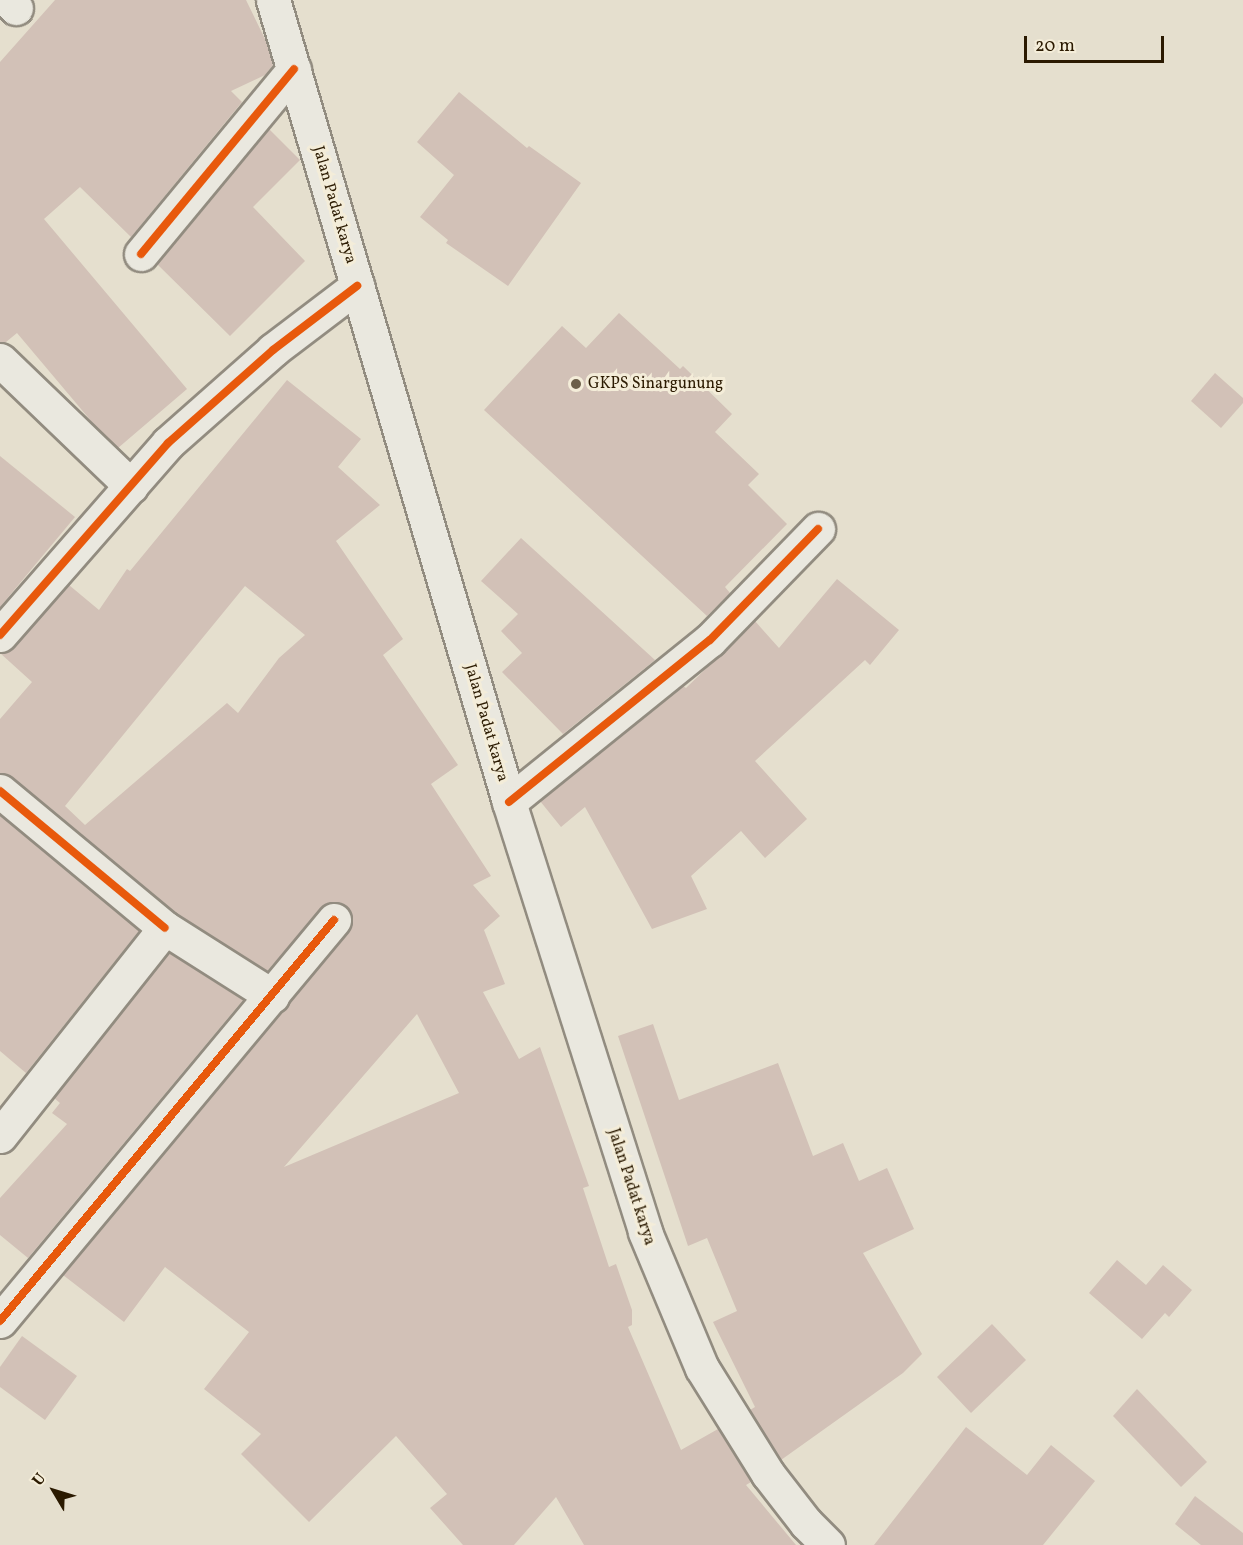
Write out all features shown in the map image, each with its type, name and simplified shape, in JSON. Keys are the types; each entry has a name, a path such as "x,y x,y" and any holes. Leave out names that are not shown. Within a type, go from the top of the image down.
{"street":[{"name":"Jalan Padat karya","path":"273,0 509,802 645,1232 702,1368 774,1482 806,1523 828,1545"},
{"path":"141,254 294,69"},
{"path":"0,635 168,442 273,350 357,286"},
{"path":"0,360 131,486"},
{"path":"509,802 710,640 818,529"},
{"path":"0,790 165,928 272,996"},
{"path":"0,1321 334,920"},
{"path":"0,1136 165,928"}],"building":[{"path":"55,0 246,0 266,41 273,65 265,75 231,91 242,102 131,237 80,187 44,219 187,389 118,448 97,428 17,333 6,342 0,342 0,62"},
{"path":"459,92 527,148 529,146 581,183 508,286 446,243 448,240 420,217 454,175 417,142"},
{"path":"269,129 300,160 253,207 305,261 230,336 157,264"},
{"path":"619,313 680,369 683,366 732,414 715,432 759,474 748,485 787,524 725,587 730,593 707,616 484,410 562,326 586,348"},
{"path":"1215,373 1243,398 1243,403 1221,428 1191,401"},
{"path":"287,380 361,439 338,467 380,505 336,541 403,639 383,655 458,765 431,784 491,876 473,885 500,916 484,930 505,984 483,992 519,1059 540,1047 589,1186 583,1188 609,1267 616,1264 632,1310 632,1325 628,1327 681,1450 718,1429 751,1482 746,1485 796,1545 584,1545 556,1497 514,1545 463,1545 430,1508 447,1494 396,1436 309,1522 241,1454 261,1434 204,1389 249,1332 165,1267 124,1322 63,1275 348,932 352,924 352,914 346,905 337,902 327,903 267,971 176,913 12,777 0,773 0,719 32,682 0,653 14,647 69,585 99,610 127,569 130,571","holes":["245,586 305,635 279,658 238,713 227,703 85,825 65,806","417,1014 459,1093 284,1167"]},
{"path":"0,456 75,517 0,607"},
{"path":"521,538 655,660 563,734 502,672 522,653 501,631 518,614 481,581"},
{"path":"837,579 899,630 870,665 865,660 755,761 807,819 765,858 741,831 691,876 707,909 652,929 585,807 561,827 540,801 683,686 686,688 755,621 779,648"},
{"path":"0,815 139,931 26,1073 0,1051"},
{"path":"169,953 243,1000 28,1258 0,1235 0,1198 67,1124 52,1113 60,1103 54,1098"},
{"path":"653,1024 679,1100 778,1063 813,1156 843,1143 859,1181 887,1168 914,1229 863,1253 922,1354 903,1373 781,1460 750,1410 755,1407 713,1322 737,1311 707,1238 688,1246 618,1036"},
{"path":"1117,1260 1146,1285 1163,1265 1192,1290 1169,1317 1165,1313 1142,1339 1089,1293"},
{"path":"992,1324 1026,1360 971,1413 937,1377"},
{"path":"22,1336 77,1376 45,1420 0,1387 0,1367"},
{"path":"1137,1389 1207,1462 1181,1487 1113,1416"},
{"path":"966,1427 1027,1475 1051,1445 1095,1481 1043,1545 874,1545"},
{"path":"1195,1496 1243,1533 1243,1545 1201,1545 1175,1524"}],"cycle path":[{"path":"141,254 294,69"},
{"path":"0,635 168,443 273,350 357,286"},
{"path":"509,802 710,640 818,529"},
{"path":"0,791 165,928"},
{"path":"0,1321 334,920"}],"place":[{"name":"GKPS Sinargunung","path":"576,384"}]}
